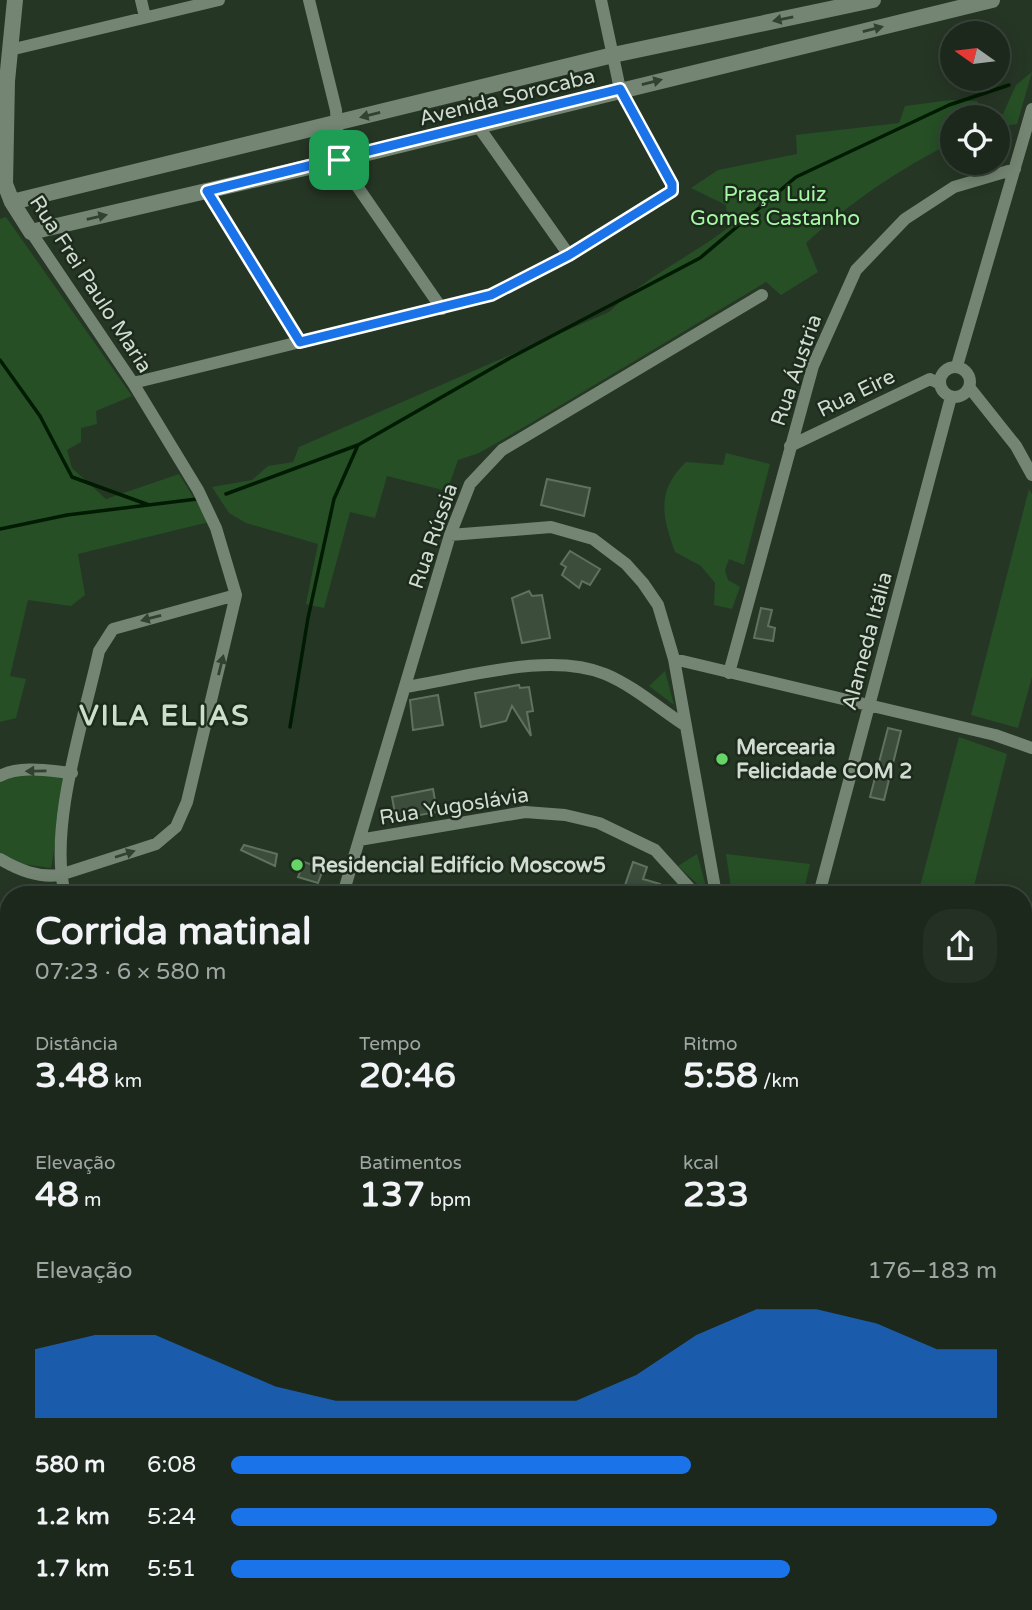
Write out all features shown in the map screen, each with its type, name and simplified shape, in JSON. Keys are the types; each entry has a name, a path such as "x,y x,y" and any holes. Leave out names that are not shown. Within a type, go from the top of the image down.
{"street":[{"name":"Rua Frei Paulo Maria","path":"15,0 5,51 5,184 12,202 132,383 198,490 207,507 236,595"},
{"path":"141,0 145,17"},
{"path":"5,51 219,0"},
{"path":"309,0 338,123 339,160 442,309"},
{"path":"132,383 491,295 569,255 673,187 620,89 601,0"},
{"name":"Avenida Sorocaba","path":"12,202 613,55 873,0"},
{"name":"Avenida Sorocaba","path":"31,232 339,160 992,0"},
{"path":"957,366 1032,109"},
{"path":"478,126 569,255"},
{"name":"Rua Áustria","path":"729,673 813,366 856,271 905,219 954,187 1015,169"},
{"path":"207,191 300,342"},
{"name":"Rua Rússia","path":"346,886 450,535 470,484 502,450 762,295"},
{"path":"957,366 944,371 940,384 943,392 951,397 960,396 970,387"},
{"path":"957,366 968,374 970,387 1016,446 1032,474"},
{"name":"Rua Eire","path":"790,446 930,379 940,384"},
{"name":"Alameda Itália","path":"821,886 951,397"},
{"path":"450,535 551,527 593,539 626,564 643,583 657,605 674,659 715,886"},
{"path":"0,859 19,870 49,876 60,875 156,844 176,827 187,802 236,595 113,629 99,651 72,773 59,850 60,875 63,886"},
{"path":"674,659 995,735 1032,748"},
{"path":"405,687 540,665 576,664 608,675 686,726"},
{"path":"0,776 8,772 42,770 72,773"},
{"name":"Rua Yugoslávia","path":"359,840 525,812 565,815 599,823 655,850 688,886"}],"green space":[{"name":"Praça Luiz Gomes Castanho","path":"1032,72 1017,124 1010,125 1010,105 1007,105 1016,85"},
{"name":"Praça Luiz Gomes Castanho","path":"951,100 977,101 979,105 940,105 940,149 875,188 806,243 818,272 781,295 766,282 526,426 479,453 458,460 447,491 387,476 375,518 350,512 324,608 306,604 318,544 246,523 229,513 212,487 252,480 268,466 293,462 299,447 609,312 652,278 728,228 726,205 691,188 718,170 797,154 796,135 899,123 905,106"},
{"path":"6,217 132,396 96,411 97,424 81,428 81,442 67,450 72,468 106,499 179,474 209,522 78,554 85,595 71,606 28,600 10,676 26,679 16,718 0,722 0,219"},
{"path":"726,453 770,464 744,565 729,559 725,570 728,580 740,587 732,609 714,605 715,583 701,566 675,552 667,527 664,504 670,483 686,462 723,465"},
{"path":"1029,489 1032,494 1032,677 1018,728 971,715"},
{"path":"665,671 674,705 649,686"},
{"path":"959,737 1007,754 974,886 920,886"},
{"path":"9,774 66,775 51,868 23,864 0,853 0,780"},
{"path":"697,854 706,886 699,886 678,866"},
{"path":"726,854 810,864 805,886 731,886"}],"building":[{"path":"547,479 590,488 584,516 541,505"},
{"path":"570,551 600,569 590,585 582,581 579,588 562,575 566,567 561,564"},
{"path":"529,591 532,596 542,595 550,638 522,643 512,598"},
{"path":"761,608 772,610 768,626 775,628 773,641 754,638"},
{"path":"519,685 520,688 529,687 533,711 527,712 531,736 512,706 506,721 481,727 475,693"},
{"path":"438,695 443,725 413,730 410,700"},
{"path":"888,728 901,731 884,800 870,797"},
{"path":"433,789 437,812 396,819 392,797"},
{"path":"244,845 277,854 275,866 241,850"},
{"path":"304,862 319,867 322,872 318,883 298,877"},
{"path":"633,862 647,867 643,879 660,884 659,886 625,886"}],"waterway":[{"path":"226,494 358,445 510,358 700,258 796,177 949,105 991,91"},
{"path":"0,360 40,416 72,477 149,505"},
{"path":"290,727 308,618 334,499 358,445"},
{"path":"0,529 67,515 197,499"}],"place":[{"name":"Mercearia Felicidade COM 2","path":"722,759"},
{"name":"Residencial Edifício Moscow5","path":"297,865"}],"district":[{"name":"VILA ELIAS","path":"165,715"}],"route":[{"path":"620,89 673,187 672,191 569,255 491,295 300,342 207,191 339,160 620,89"}]}
